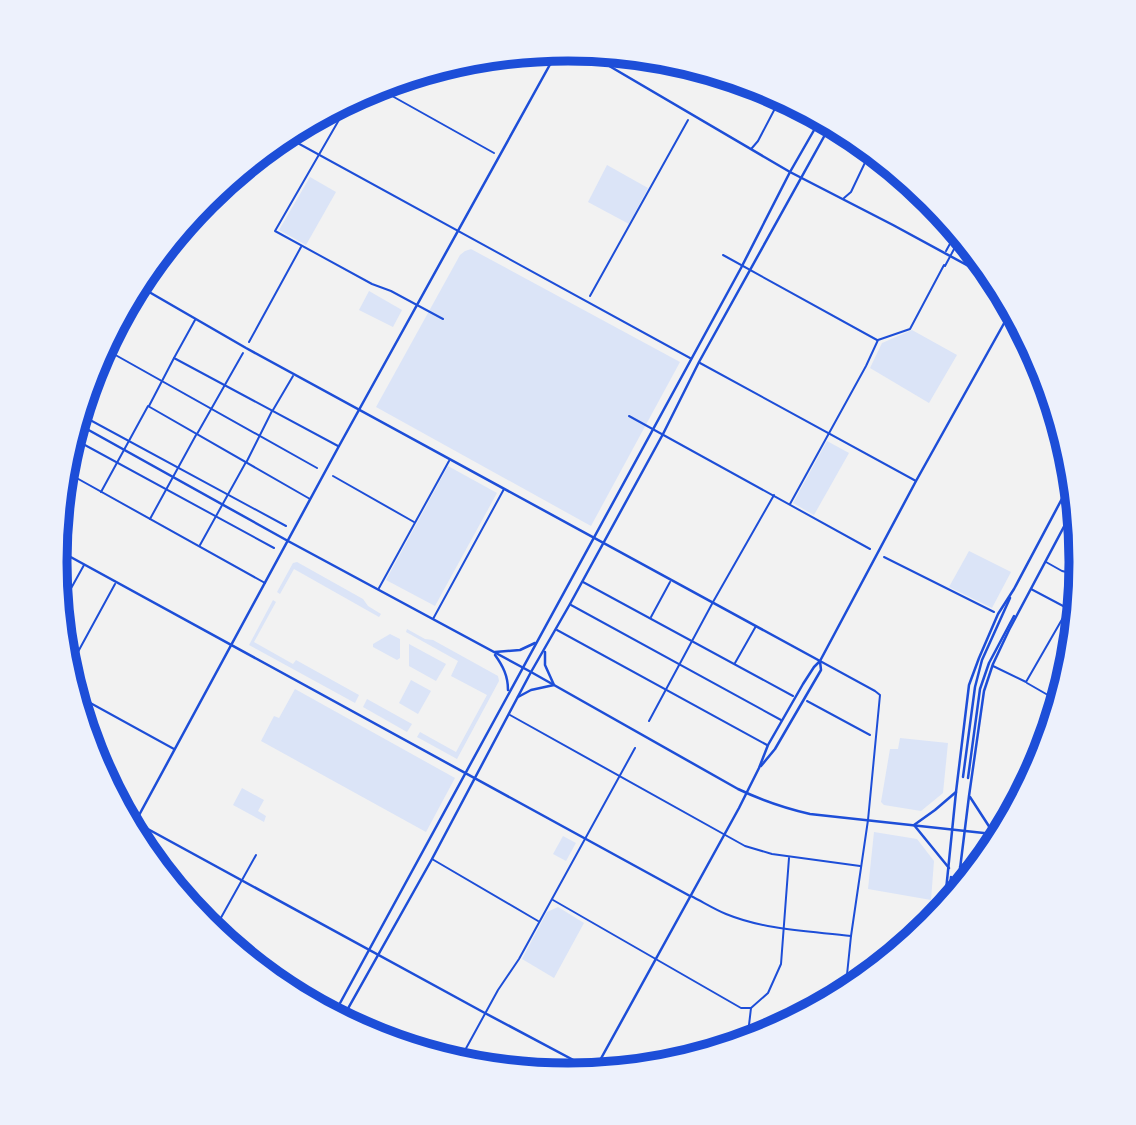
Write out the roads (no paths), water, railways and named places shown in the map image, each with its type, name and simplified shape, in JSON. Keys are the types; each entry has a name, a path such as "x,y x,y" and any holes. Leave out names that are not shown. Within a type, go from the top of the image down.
{"street":[{"path":"137,818 338,446 552,61"},
{"path":"603,62 790,172 975,269"},
{"path":"389,94 494,152"},
{"path":"751,148 758,141 776,107"},
{"path":"342,115 275,230 372,284 391,291 443,319"},
{"path":"590,296 688,120"},
{"path":"337,1007 816,127"},
{"path":"346,1012 826,133"},
{"path":"296,142 691,358"},
{"path":"843,199 850,192 866,160"},
{"path":"945,253 952,240"},
{"path":"790,504 878,340 910,329 956,245"},
{"path":"249,342 302,246"},
{"path":"723,255 878,340"},
{"path":"938,277 944,265"},
{"path":"147,291 195,320 880,695 868,820 847,979"},
{"path":"101,492 195,320"},
{"path":"599,1063 746,793 768,745 820,661 1006,320"},
{"path":"150,519 243,353"},
{"path":"113,354 317,468"},
{"path":"174,358 338,446"},
{"path":"699,362 916,481"},
{"path":"199,546 294,374"},
{"path":"148,406 311,499"},
{"path":"629,416 870,549"},
{"path":"88,419 286,526"},
{"path":"85,429 522,667 746,793 781,807 810,814 990,834"},
{"path":"81,443 274,548"},
{"path":"379,589 450,459"},
{"path":"333,476 415,523"},
{"path":"74,477 266,583"},
{"path":"433,620 505,489"},
{"path":"1027,596 989,663 980,689 965,778 975,687 982,660 1014,589 1065,494"},
{"path":"649,720 774,495"},
{"path":"959,876 984,691 992,665 1067,520"},
{"path":"67,555 726,914 784,928 851,936"},
{"path":"884,557 994,612"},
{"path":"1045,561 1069,572"},
{"path":"68,594 84,565"},
{"path":"650,618 671,580"},
{"path":"75,656 116,582"},
{"path":"582,582 796,697"},
{"path":"946,892 969,685 998,614 1014,589"},
{"path":"1030,589 1067,607"},
{"path":"570,604 782,721"},
{"path":"1026,682 1067,610"},
{"path":"734,664 756,626"},
{"path":"556,629 768,745"},
{"path":"493,652 520,650 535,643"},
{"path":"545,648 545,666 554,685"},
{"path":"493,652 507,676 508,693"},
{"path":"759,768 775,749 821,670 820,661"},
{"path":"992,665 1051,697"},
{"path":"517,698 531,690 554,685"},
{"path":"86,701 174,749"},
{"path":"807,701 870,735"},
{"path":"509,714 745,846 789,857 860,866"},
{"path":"464,1053 635,748"},
{"path":"914,825 956,792"},
{"path":"969,796 992,830"},
{"path":"914,825 949,868"},
{"path":"142,826 579,1064"},
{"path":"219,921 257,855"},
{"path":"960,867 975,855"},
{"path":"551,899 741,1008 751,1007 768,993 781,964 789,857"},
{"path":"432,859 539,922"},
{"path":"748,1030 751,1007"}]}
